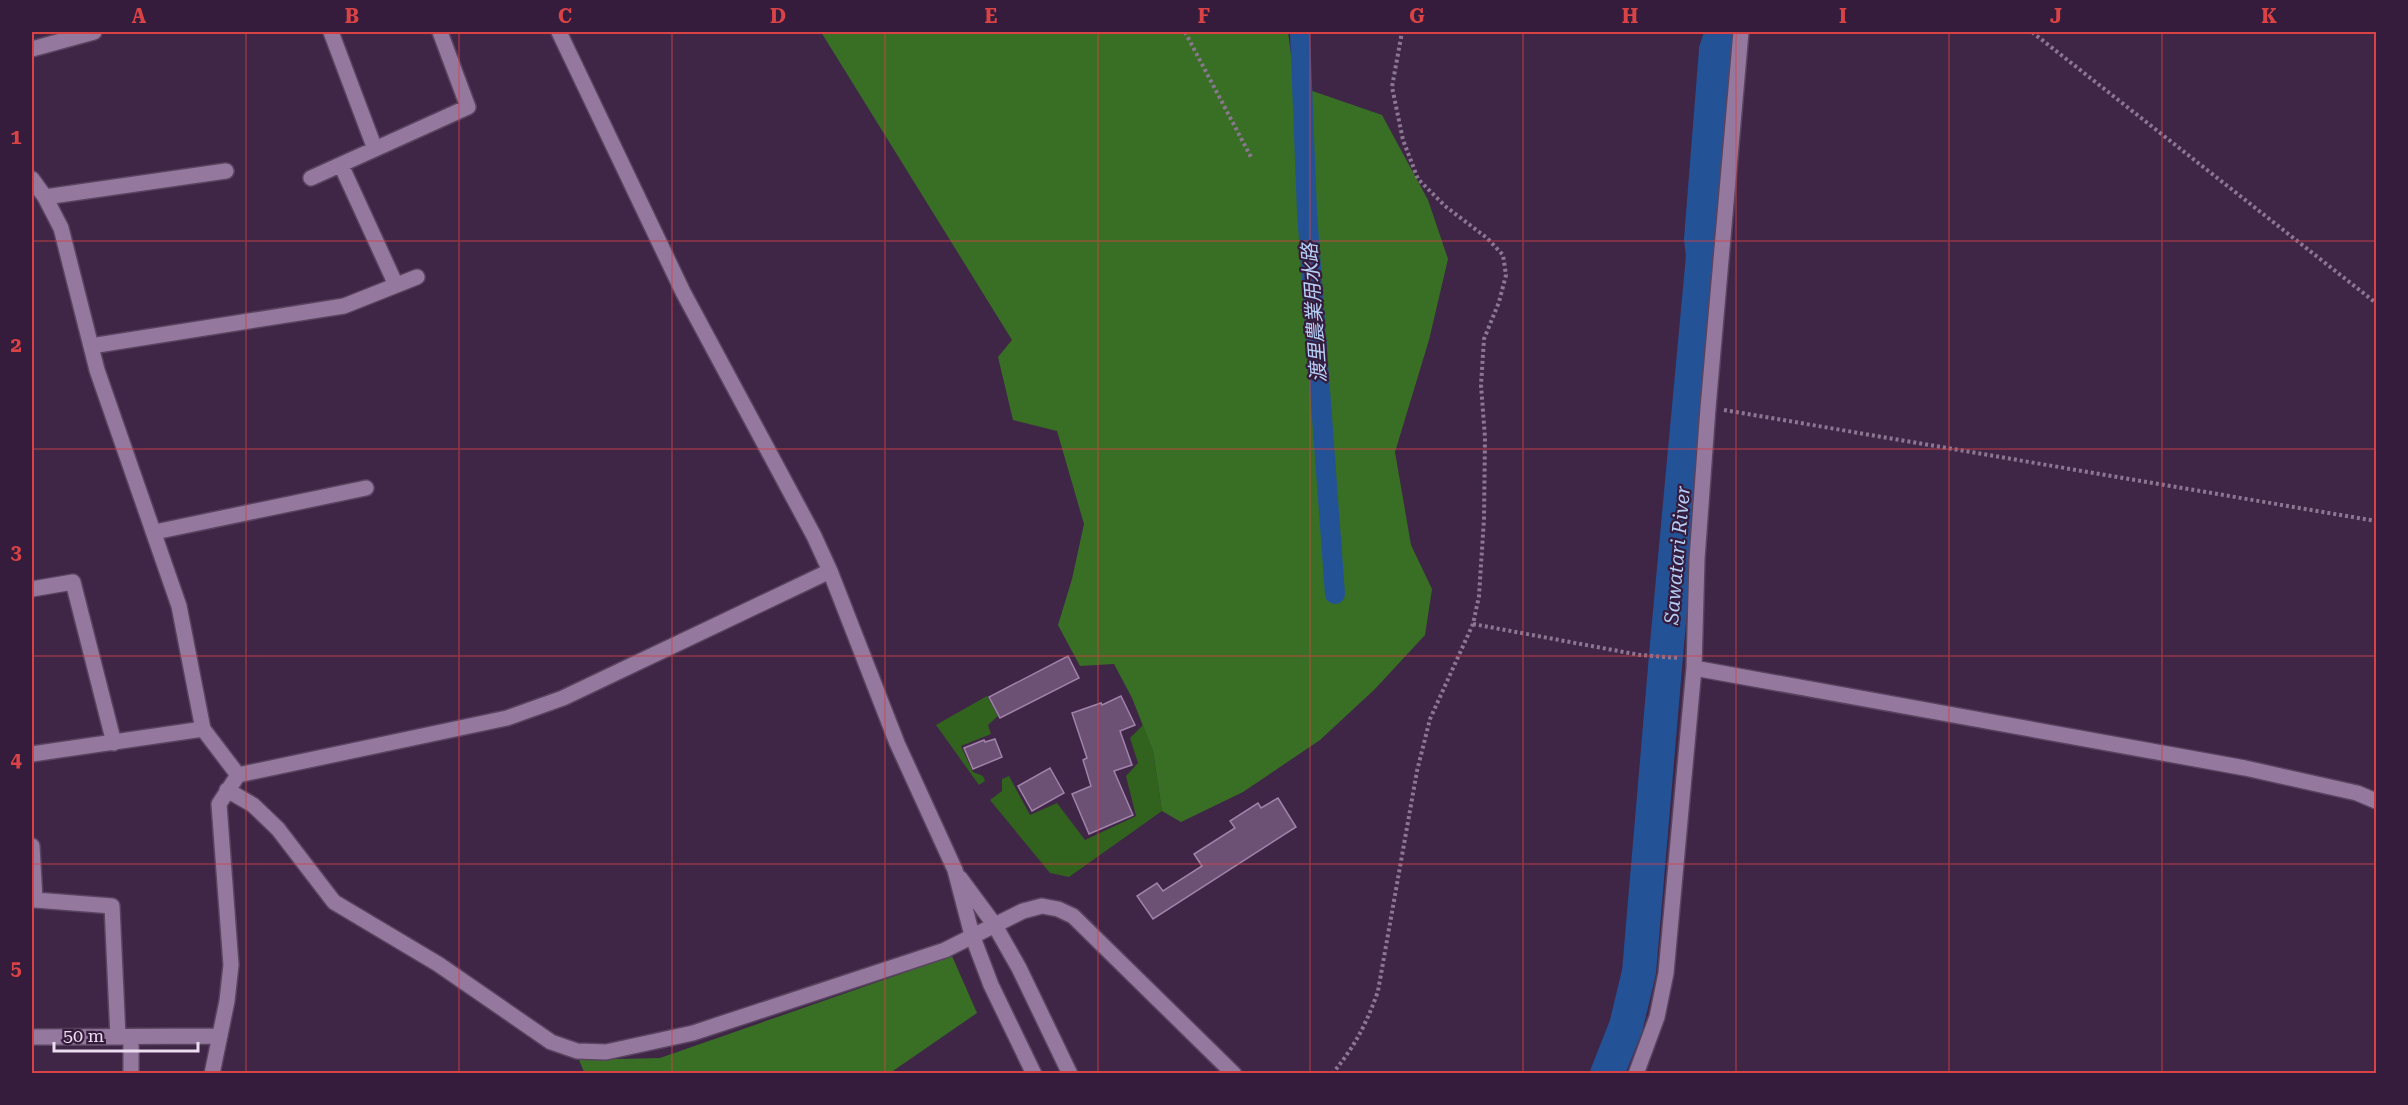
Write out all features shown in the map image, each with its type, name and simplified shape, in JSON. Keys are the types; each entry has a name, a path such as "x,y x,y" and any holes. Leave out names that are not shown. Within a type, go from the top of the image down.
{"street":[{"path":"32,49 94,32"},
{"path":"331,32 375,149"},
{"path":"311,178 468,107 440,32"},
{"path":"559,32 683,292 814,536 830,571 897,743 955,870 972,935 991,985 1034,1074"},
{"path":"1636,1074 1657,1017 1666,974 1694,668 1697,559 1708,408 1741,32"},
{"path":"341,165 396,285"},
{"path":"45,197 226,171"},
{"path":"32,179 45,197 61,228 97,370 179,606 203,729 238,775"},
{"path":"91,346 344,306 417,277"},
{"path":"155,532 366,488"},
{"path":"212,1074 227,1001 231,965 219,804 238,775 507,718 563,698 830,571"},
{"path":"32,589 73,582 114,742"},
{"path":"1694,668 2245,768 2357,793 2376,801"},
{"path":"32,754 203,729"},
{"path":"227,790 253,805 278,829 334,902 438,964 551,1042 577,1052 606,1052 693,1033 945,950 994,924 1023,911 1042,906 1058,909 1073,916 1234,1074"},
{"path":"32,846 35,900 112,906 125,1037 131,1074"},
{"path":"955,870 994,924 1019,968 1070,1074"},
{"path":"32,1036 220,1036"}],"path":[{"path":"1185,32 1252,159"},
{"path":"1332,1074 1344,1060 1367,1023 1377,991 1417,771 1430,719 1473,624 1479,596 1484,519 1485,438 1481,385 1484,339 1499,302 1506,275 1503,255 1487,238 1446,206 1418,179 1403,140 1392,87 1402,32"},
{"path":"2032,32 2376,303"},
{"path":"1708,408 2376,521"},
{"path":"1473,624 1640,655 1673,658"}],"green space":[{"path":"821,32 1288,32 1295,85 1382,115 1428,200 1448,259 1429,340 1395,452 1411,545 1432,589 1425,635 1375,689 1320,740 1243,792 1181,822 1162,811 1153,751 1132,698 1114,664 1080,666 1058,625 1072,579 1084,524 1057,431 1013,420 998,357 1012,340"},
{"path":"987,696 998,716 988,725 991,734 961,746 973,772 983,776 985,781 979,785 936,725"},
{"path":"1143,725 1153,751 1162,811 1069,877 1050,873 990,800 1002,791 1002,779 1009,776 1030,815 1057,803 1085,840 1136,816 1126,776 1138,763 1130,738"},
{"path":"952,956 977,1013 890,1073 585,1074 579,1060 660,1058"}],"building":[{"path":"1068,656 1079,678 1000,718 989,697"},
{"path":"1121,696 1135,725 1120,731 1132,765 1114,771 1133,815 1089,834 1072,794 1091,786 1083,760 1087,758 1072,713 1101,703 1102,705"},
{"path":"995,739 1002,757 973,769 964,748 984,740 985,742"},
{"path":"1050,768 1064,793 1032,811 1018,786"},
{"path":"1278,798 1296,827 1153,919 1137,896 1157,883 1163,891 1202,866 1194,854 1235,828 1230,821 1258,803 1261,808"}],"waterway":[{"name":"渡里農業用水路","path":"1300,32 1307,212 1335,594"},
{"name":"Sawatari River","path":"1607,1074 1626,1026 1639,972 1703,256 1701,239 1716,50 1722,32"}]}
